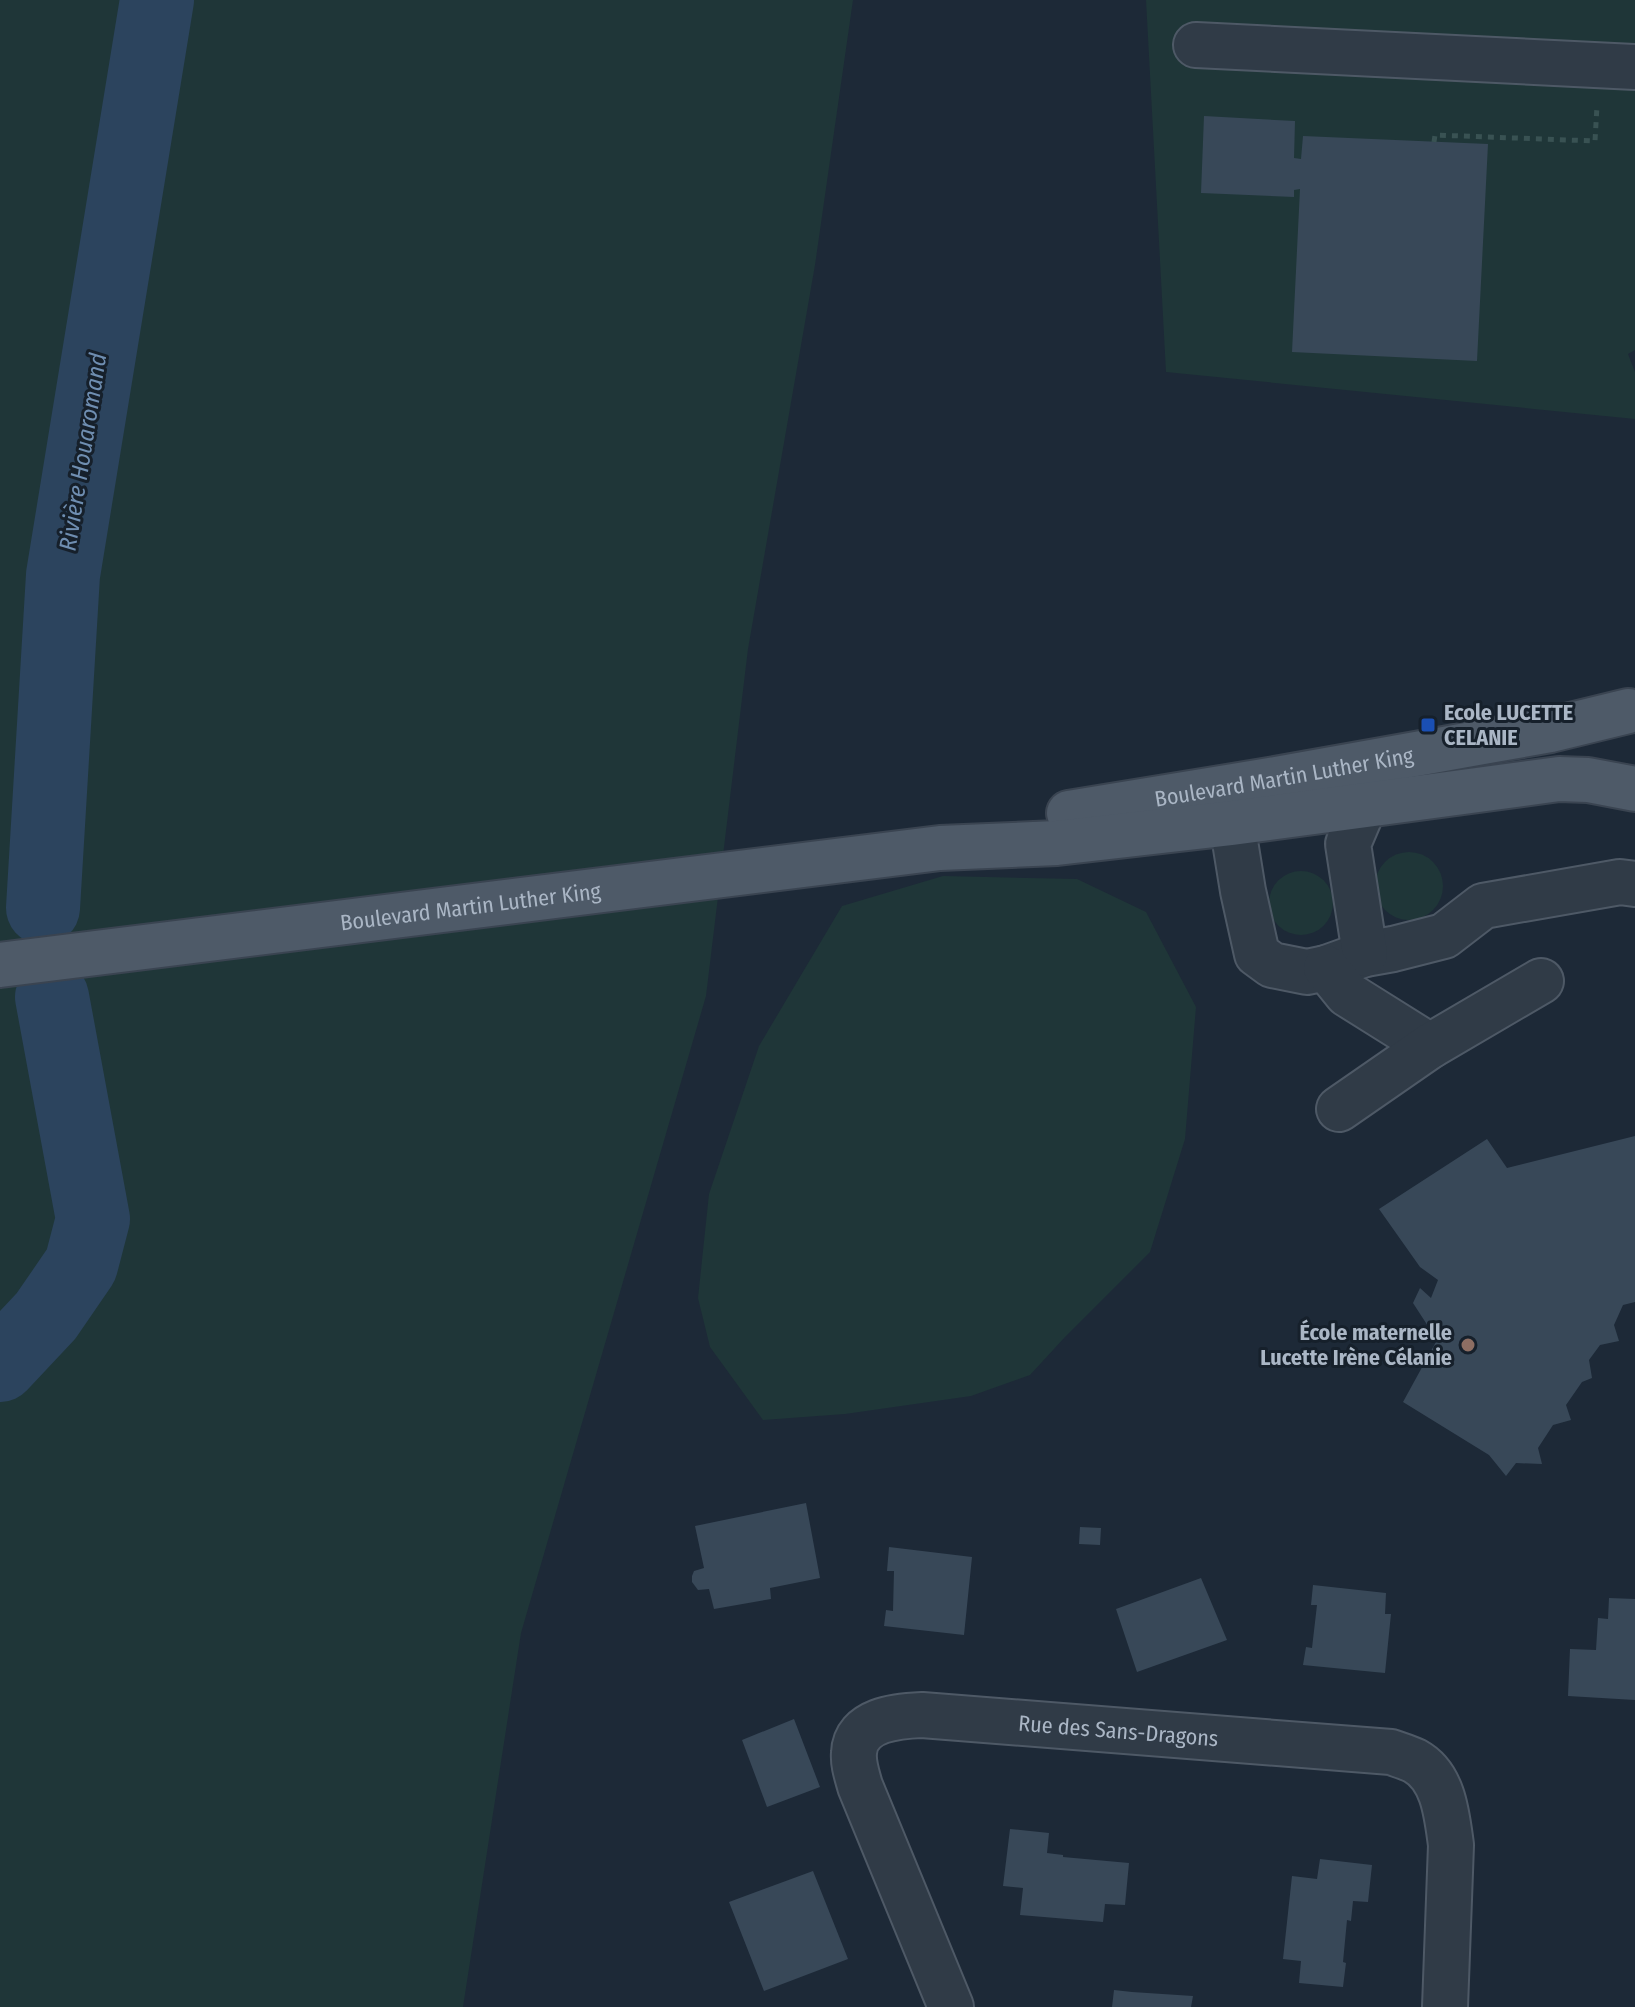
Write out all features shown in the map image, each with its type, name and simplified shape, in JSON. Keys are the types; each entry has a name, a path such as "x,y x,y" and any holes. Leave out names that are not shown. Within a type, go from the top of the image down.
{"main road":[{"name":"Boulevard Martin Luther King","path":"940,848 1067,814 1550,730 1632,705"},
{"path":"1632,705 1625,717 1620,739 1623,763 1635,787"},
{"name":"Boulevard Martin Luther King","path":"0,965 940,848 1057,843 1232,823 1559,779 1635,787"}],"street":[{"path":"1196,45 1616,66"},
{"path":"1270,780 1247,802 1232,823 1257,954 1272,965 1307,972 1444,936 1483,906 1620,882 1635,884"},
{"path":"1365,804 1348,844 1347,994 1430,1046"},
{"path":"1339,1109 1430,1046 1541,981"},
{"name":"Rue des Sans-Dragons","path":"951,2007 860,1786 854,1764 853,1749 858,1736 883,1720 903,1716 944,1717 1391,1752 1413,1760 1433,1780 1448,1819 1451,1845 1445,2007"}],"path":[{"path":"1434,142 1435,135 1595,141 1616,66"}],"green space":[{"path":"0,0 853,0 815,265 748,649 706,996 521,1633 463,2007 0,2007"},
{"path":"1146,0 1635,0 1635,350 1628,354 1635,372 1635,419 1166,372"},
{"path":"1409,852 1433,862 1443,886 1433,910 1409,920 1385,910 1375,886 1385,862"},
{"path":"1295,871 1307,871 1324,880 1331,891 1331,915 1324,926 1307,935 1295,935 1283,930 1274,921 1269,909 1269,897 1274,885 1283,876"},
{"path":"943,876 1077,879 1146,912 1196,1007 1185,1139 1150,1252 1030,1375 971,1396 845,1414 763,1420 710,1347 698,1298 709,1194 759,1046 842,906"}],"building":[{"path":"1204,116 1295,121 1294,158 1301,159 1303,136 1488,144 1477,361 1292,352 1300,189 1294,190 1294,197 1201,193"},
{"path":"1635,1136 1635,1302 1623,1305 1614,1325 1619,1341 1600,1345 1589,1360 1592,1378 1582,1382 1566,1405 1571,1420 1553,1425 1538,1448 1542,1464 1516,1463 1506,1476 1489,1455 1403,1402 1437,1340 1413,1303 1420,1288 1431,1298 1438,1280 1420,1267 1379,1209 1487,1139 1507,1168"},
{"path":"806,1503 820,1578 770,1588 771,1599 714,1609 709,1589 698,1590 692,1582 694,1571 704,1568 695,1526"},
{"path":"1080,1527 1101,1528 1100,1545 1079,1544"},
{"path":"889,1547 972,1557 964,1635 884,1626 886,1610 893,1611 894,1571 887,1571"},
{"path":"1201,1578 1227,1640 1137,1672 1116,1609"},
{"path":"1313,1585 1386,1593 1385,1614 1391,1614 1385,1673 1303,1665 1306,1647 1312,1648 1317,1605 1311,1605"},
{"path":"1609,1598 1635,1599 1635,1700 1568,1696 1570,1649 1596,1650 1598,1618 1608,1619"},
{"path":"794,1719 820,1787 767,1807 742,1740"},
{"path":"1010,1829 1049,1833 1047,1853 1129,1863 1125,1905 1105,1904 1103,1922 1020,1915 1023,1888 1003,1886"},
{"path":"1320,1859 1372,1865 1368,1902 1353,1901 1351,1921 1347,1920 1343,1987 1299,1983 1301,1961 1283,1959 1292,1876 1317,1879"},
{"path":"813,1871 848,1959 764,1991 729,1902"},
{"path":"1114,1990 1193,1996 1191,2007 1112,2007"}],"waterway":[{"name":"Rivière Houaromand","path":"43,908 63,575 157,0"},
{"name":"Rivière Houaromand","path":"0,1365 46,1316 81,1265 93,1219 52,997"}],"place":[{"name":"Ecole LUCETTE CELANIE","path":"1428,725"},
{"name":"École maternelle Lucette Irène Célanie","path":"1468,1345"}]}
